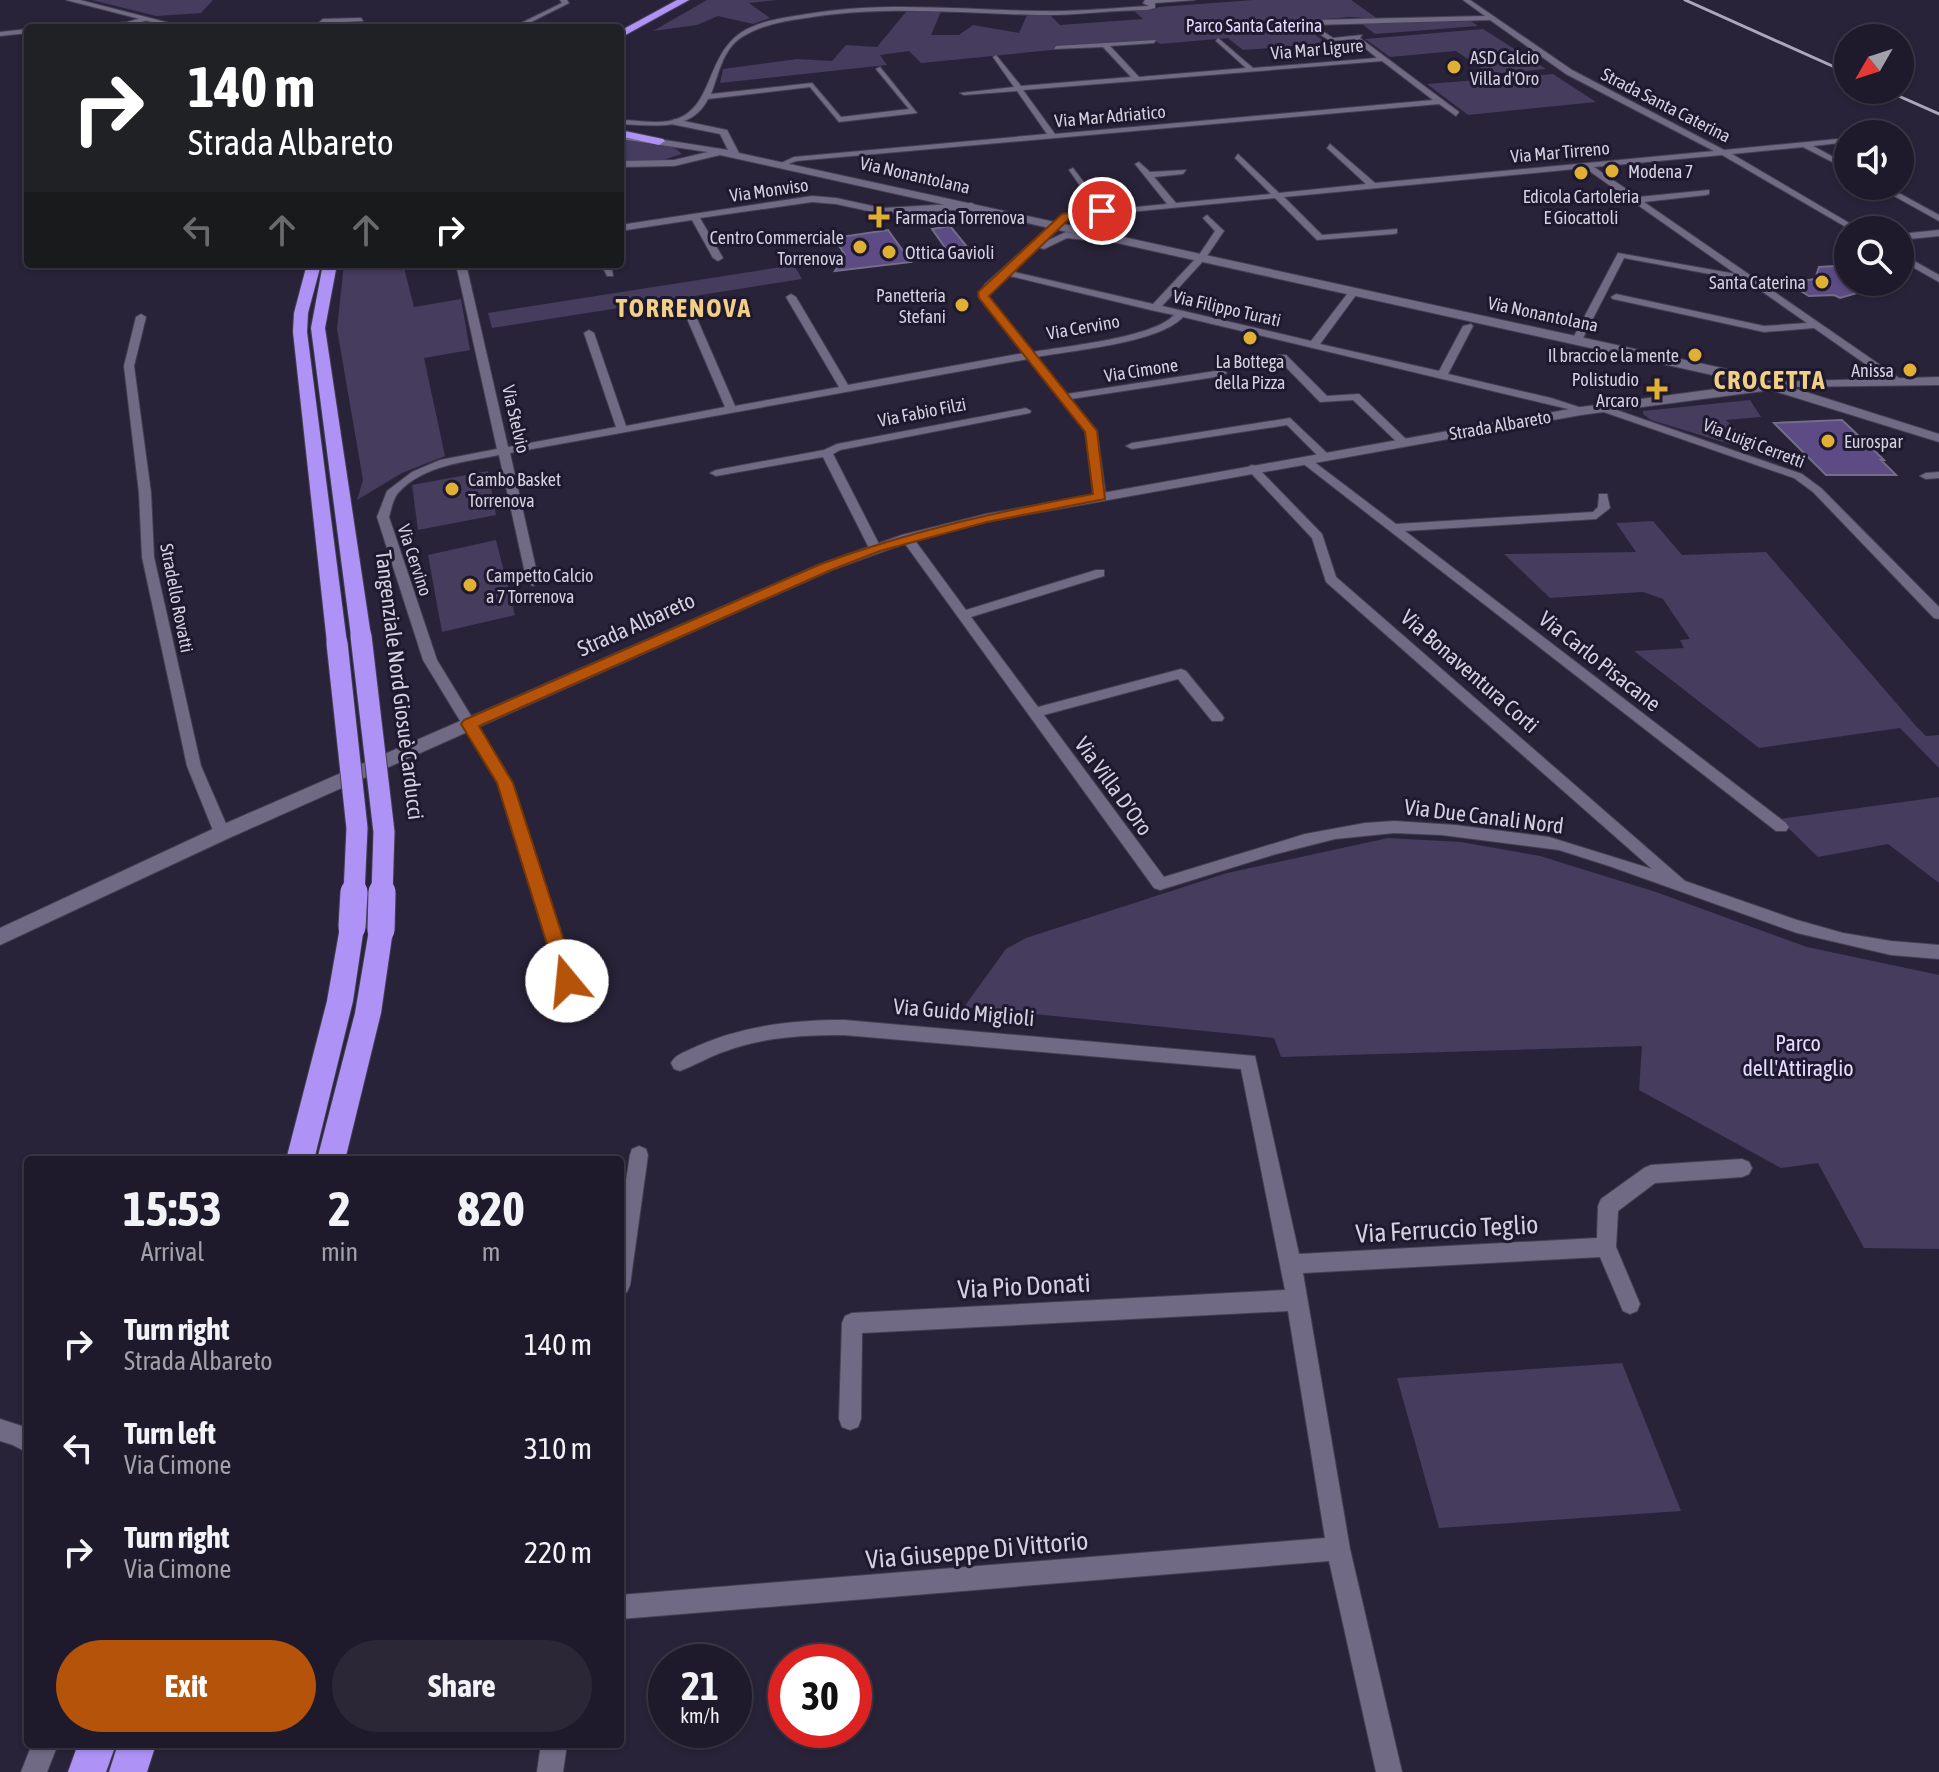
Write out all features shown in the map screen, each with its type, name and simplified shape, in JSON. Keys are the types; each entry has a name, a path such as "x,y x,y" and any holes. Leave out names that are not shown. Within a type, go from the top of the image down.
{"highway":[{"path":"624,27 674,0"},
{"path":"624,33 684,0"},
{"path":"624,135 662,141"},
{"path":"301,1156 340,1001 352,927 357,828 300,332 301,313 313,268"},
{"name":"Tangenziale Nord Giosuè Carducci","path":"329,268 318,328 361,636 384,832 381,930 368,1013 332,1156"},
{"path":"87,1772 96,1748"},
{"path":"128,1772 136,1748"}],"main road":[{"path":"70,0 168,24"},
{"path":"674,122 724,132"},
{"path":"696,146 718,142 724,137 724,132"},
{"path":"624,164 665,163 713,154 735,154 724,132"},
{"path":"662,141 685,154 683,158 665,163"},
{"name":"Via Nonantolana","path":"662,141 783,164 1690,365 1773,385 1939,438"},
{"name":"Via Nonantolana","path":"1690,365 1722,383 1721,389 1709,395"},
{"path":"1861,381 1841,385 1831,392 1833,398 1865,415"},
{"path":"1773,385 1939,381"},
{"name":"Strada Albareto","path":"0,937 222,833 811,573 907,538 986,518 1252,468 1581,411 1773,385"}],"street":[{"path":"522,24 566,3 563,0"},
{"path":"624,122 674,122 701,107 708,97 724,48 753,28 813,12 904,2 1050,13 1147,8 1153,7 1152,4 1192,0"},
{"name":"Strada Santa Caterina","path":"1466,0 1583,80 1723,152 1834,217"},
{"path":"1456,114 1357,39 1332,40 1309,25 1337,21 1491,18"},
{"path":"131,24 146,19"},
{"path":"320,24 323,21 361,20"},
{"path":"1337,21 1360,36 1357,39"},
{"path":"0,34 24,31"},
{"name":"Via Mar Ligure","path":"1218,40 1252,70"},
{"path":"1056,48 1154,41"},
{"path":"1105,45 1137,79"},
{"path":"996,57 1053,137"},
{"name":"Via Mar Ligure","path":"964,93 1385,59"},
{"path":"708,97 812,85 839,120 914,111 880,69"},
{"name":"Via Mar Adriatico","path":"783,164 794,159 1441,102"},
{"name":"Via Mar Tirreno","path":"1055,225 1066,216 1102,211 1834,141"},
{"path":"1804,144 1834,160"},
{"path":"1330,146 1372,185"},
{"path":"1238,156 1320,238 1394,231"},
{"path":"1139,164 1173,205"},
{"path":"1587,166 1898,382"},
{"path":"1073,170 1102,211"},
{"path":"1147,175 1183,172"},
{"path":"893,188 919,210"},
{"path":"1636,200 1706,192"},
{"path":"895,210 905,204 907,198"},
{"name":"Via Monviso","path":"624,227 812,199 895,210 972,206"},
{"path":"1906,200 1939,218"},
{"path":"1002,213 1036,230 1028,251"},
{"path":"695,217 718,258"},
{"path":"1155,308 1202,257 1220,231 1207,218"},
{"path":"1055,225 988,286 983,296 1091,431 1100,497"},
{"path":"1914,236 1939,233"},
{"path":"1028,251 1066,235 1119,239"},
{"path":"1577,340 1621,255 1752,279"},
{"path":"1914,264 1939,279"},
{"name":"Via Stelvio","path":"462,268 506,451 533,582"},
{"name":"Via Filippo Turati","path":"1004,272 1442,375 1581,411"},
{"path":"1314,345 1354,291"},
{"path":"791,297 845,389"},
{"path":"1616,297 1764,329 1819,325"},
{"name":"Via Cervino","path":"567,981 505,783 430,660 383,517 391,493 416,474 444,462 1146,334 1171,324 1181,313"},
{"path":"690,314 732,410"},
{"name":"Stradello Rovatti","path":"141,317 129,366 145,493 148,557 194,766 222,833"},
{"path":"1442,375 1468,326"},
{"path":"589,333 622,430"},
{"path":"1282,357 1324,400 1355,396 1403,442"},
{"name":"Via Cimone","path":"1065,397 1222,373"},
{"name":"Via Luigi Cerretti","path":"1602,408 1798,476 1817,490 1939,615"},
{"name":"Via Fabio Filzi","path":"716,473 1026,411"},
{"path":"1132,446 1290,421 1324,456"},
{"path":"827,453 875,548"},
{"name":"Via Carlo Pisacane","path":"1305,460 1781,827"},
{"name":"Via Bonaventura Corti","path":"1252,468 1318,537 1330,579 1685,888"},
{"path":"1394,528 1596,515 1604,508 1603,496"},
{"name":"Via Villa D'Oro","path":"907,538 1160,884"},
{"path":"963,615 1100,573"},
{"name":"Via Villa D'Oro","path":"1034,713 1181,674 1217,718"},
{"name":"Via Due Canali Nord","path":"1160,884 1289,844 1393,827 1465,832 1566,846 1754,914 1885,947 1939,952"},
{"name":"Via Guido Miglioli","path":"680,1063 728,1040 782,1028 815,1026 870,1028 1249,1062 1291,1264"},
{"path":"624,1258 639,1155"},
{"path":"1630,1304 1606,1247 1608,1206 1651,1174 1742,1168"},
{"name":"Via Ferruccio Teglio","path":"1291,1264 1606,1247"},
{"path":"1291,1264 1338,1549 1389,1772"},
{"name":"Via Pio Donati","path":"850,1419 852,1323 1295,1300"},
{"path":"0,1430 24,1439"},
{"name":"Via Giuseppe Di Vittorio","path":"624,1607 1338,1549"},
{"path":"34,1772 43,1748"},
{"path":"550,1772 553,1748"}],"green space":[{"path":"92,0 213,0 201,13 156,16"},
{"path":"707,0 777,0 749,3 770,18 753,24 718,16 697,25 653,31"},
{"name":"Parco Santa Caterina","path":"1253,0 1351,0 1378,19 1349,17 1298,21 1327,44 1243,50 1228,38 1160,44 1154,40 921,63 909,51 880,55 887,65 720,83 723,69 797,59 832,61 846,45 877,47 910,7 942,9 931,35 959,35 973,25 1019,33 1027,15 1050,15 1060,25 1143,19 1133,10"},
{"path":"1469,20 1478,26 1375,34 1362,24"},
{"path":"1483,29 1546,69 1490,74 1456,51 1390,57 1365,39"},
{"path":"1553,74 1596,102 1468,115 1427,84"},
{"path":"624,140 661,143 682,154 660,161 624,160"},
{"path":"794,265 802,279 492,328 488,313"},
{"path":"344,268 404,268 414,307 461,299 470,350 424,358 445,456 402,473 357,500 363,480 337,329"},
{"path":"1750,400 1761,417 1726,420 1757,451 1767,450 1772,457 1651,420 1643,414 1643,411"},
{"path":"488,471 496,515 418,530 412,485"},
{"path":"1653,521 1682,555 1766,552 1916,726 1926,736 1939,735 1939,768 1900,728 1759,748 1634,651 1684,648 1680,640 1690,639 1663,599 1643,592 1550,598 1504,554 1636,552 1616,523"},
{"name":"Campetto Calcio a 7 Torrenova","path":"496,540 515,615 442,632 428,555"},
{"path":"1939,797 1939,883 1888,844 1818,857 1779,819"},
{"name":"Parco dell'Attiraglio","path":"1388,838 1461,842 1540,856 1656,892 1807,947 1939,975 1939,1249 1864,1248 1818,1163 1781,1168 1639,1090 1642,1046 1281,1057 1274,1038 964,1007 1006,949 1026,938 1227,873"},
{"path":"1622,1363 1681,1511 1439,1528 1397,1378"}],"building":[{"path":"950,226 972,253 951,256 932,229"},
{"name":"Centro Commerciale Torrenova","path":"888,230 911,262 835,271 845,255 834,238"},
{"path":"1834,266 1834,295 1809,296 1788,283 1815,279 1819,267"},
{"name":"Eurospar","path":"1842,420 1896,475 1826,475 1774,423"}],"railway":[{"path":"1685,0 1834,67"},
{"path":"1914,103 1939,114"}],"place":[{"name":"ASD Calcio Villa d'Oro","path":"1454,67"},
{"name":"Modena 7","path":"1612,171"},
{"name":"Edicola Cartoleria E Giocattoli","path":"1581,173"},
{"name":"Farmacia Torrenova","path":"879,217"},
{"name":"Centro Commerciale Torrenova","path":"860,247"},
{"name":"Ottica Gavioli","path":"889,252"},
{"name":"Santa Caterina","path":"1822,282"},
{"name":"Panetteria Stefani","path":"962,305"},
{"name":"La Bottega della Pizza","path":"1250,338"},
{"name":"Il braccio e la mente","path":"1695,355"},
{"name":"Anissa","path":"1910,370"},
{"name":"Polistudio Arcaro","path":"1657,389"},
{"name":"Eurospar","path":"1828,441"},
{"name":"Cambo Basket Torrenova","path":"452,489"},
{"name":"Campetto Calcio a 7 Torrenova","path":"470,585"}],"district":[{"name":"TORRENOVA","path":"684,308"},
{"name":"CROCETTA","path":"1770,380"}],"route":[{"path":"567,981 505,783 469,724 875,548 986,518 1100,497 1091,431 983,296 983,292 1066,216 1102,211"}]}
